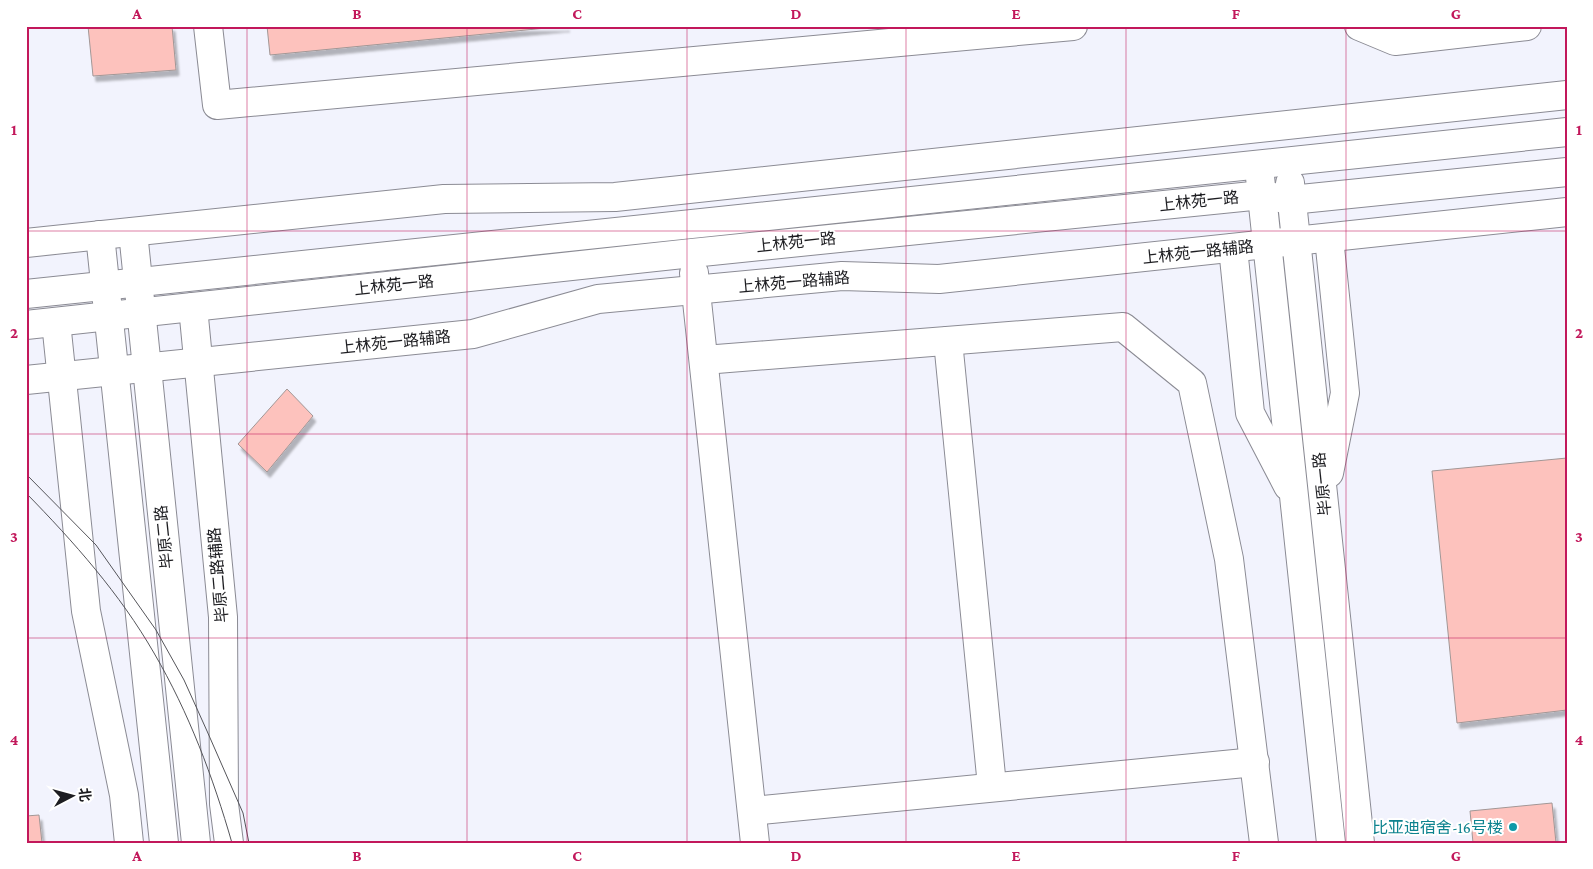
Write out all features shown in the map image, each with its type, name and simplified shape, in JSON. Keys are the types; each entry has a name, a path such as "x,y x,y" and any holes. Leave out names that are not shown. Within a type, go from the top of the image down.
{"street":[{"path":"208,26 216,105 1073,26"},
{"path":"1359,26 1395,41 1527,26"},
{"path":"26,243 444,199 615,197 1567,95"},
{"name":"毕原一路","path":"1283,126 1360,843"},
{"name":"毕原一路","path":"1254,128 1331,843"},
{"name":"上林苑一路","path":"26,294 1567,132"},
{"name":"上林苑一路","path":"26,325 692,253 1262,195 1292,200 1567,172"},
{"path":"684,190 704,360 755,843"},
{"name":"上林苑一路辅路","path":"26,380 473,334 598,299 842,276 939,279 1567,212"},
{"name":"毕原二路","path":"133,232 196,843"},
{"name":"毕原二路","path":"100,235 164,843"},
{"path":"1323,499 1344,393 1329,238"},
{"path":"1233,248 1250,413 1294,499"},
{"name":"毕原二路辅路","path":"193,307 223,617 224,804 229,843"},
{"path":"56,322 86,611 124,795 129,843"},
{"path":"704,360 1123,327 1192,383 1230,560 1264,843"},
{"path":"948,341 992,786"},
{"path":"752,811 992,786 1255,762"}],"building":[{"path":"88,26 172,26 176,70 93,76"},
{"path":"267,26 567,26 270,55"},
{"path":"287,389 313,416 267,472 238,444"},
{"path":"1567,458 1567,710 1457,723 1432,471"},
{"name":"比亚迪宿舍-16号楼","path":"1552,803 1556,843 1473,843 1470,811"},
{"path":"39,815 42,843 26,843 26,816"}],"tram line":[{"path":"26,474 96,545 156,630 184,680 243,813 249,843"},
{"path":"26,493 95,569 141,631 154,653 167,676 199,746 217,794 232,843"}],"place":[{"name":"比亚迪宿舍-16号楼","path":"1513,827"}]}
